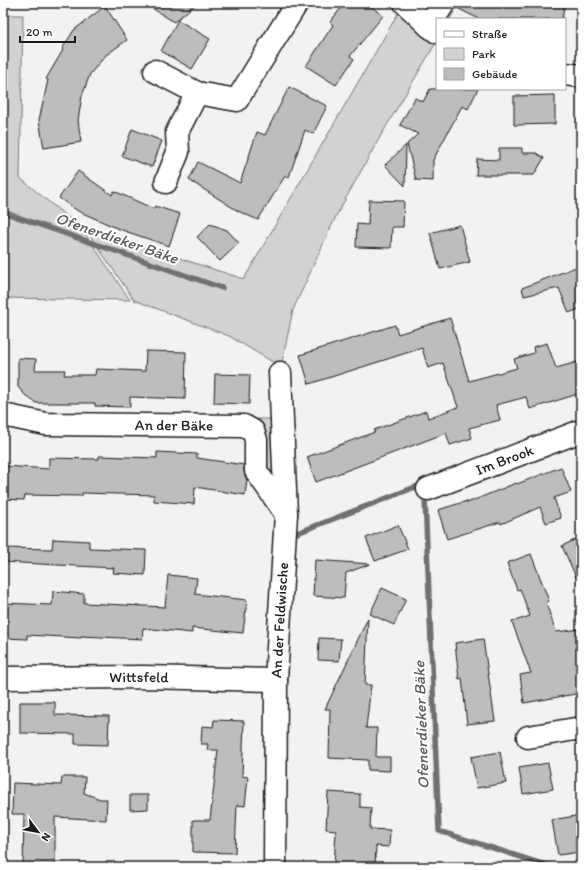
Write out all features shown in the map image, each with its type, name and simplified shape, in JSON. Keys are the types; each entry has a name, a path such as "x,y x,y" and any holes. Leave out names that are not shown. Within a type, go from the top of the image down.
{"street":[{"path":"155,71 197,93 237,100 297,3"},
{"path":"405,3 433,29"},
{"path":"438,18 444,3"},
{"path":"566,74 581,76"},
{"path":"166,182 178,152 176,132 197,93"},
{"name":"An der Feldwische","path":"275,867 276,680 286,514 280,373"},
{"name":"An der Bäke","path":"3,414 46,424 244,426 253,431 256,440 256,471 286,514"},
{"name":"Im Brook","path":"428,489 581,431"},
{"name":"Wittsfeld","path":"3,678 144,677 276,680"},
{"path":"528,737 581,728"}],"green space":[{"path":"404,3 459,3 451,18 436,18 436,43 380,137 336,216 293,310 281,367 229,336 134,300 85,228 244,279"},
{"path":"3,15 23,15 20,178 82,229 130,300 3,298"},
{"path":"257,419 282,419 286,514 261,478 256,440"}],"building":[{"path":"144,3 197,3 174,22"},
{"path":"345,3 367,3 383,16 350,56 354,59 336,85 306,66 333,25 330,22"},
{"path":"456,3 565,3 562,18 477,18 455,7"},
{"path":"105,6 127,40 106,55 90,74 82,96 78,120 81,142 44,148 39,120 48,80 46,79 74,30"},
{"path":"178,20 210,39 192,69 161,51"},
{"path":"289,87 327,106 313,134 305,130 289,177 285,176 258,220 238,211 189,180 198,162 240,183 257,132 265,135"},
{"path":"430,89 478,90 468,109 462,106 433,160 433,181 416,180 407,144 418,134 400,125 415,98 423,102"},
{"path":"555,95 555,124 514,125 514,96"},
{"path":"132,129 162,141 152,167 122,156"},
{"path":"406,145 405,186 385,165"},
{"path":"499,148 522,148 522,153 536,153 544,158 534,175 476,175 477,159 499,160"},
{"path":"78,171 112,195 114,191 154,209 155,206 180,214 169,246 119,229 78,211 59,198"},
{"path":"369,200 404,201 403,227 392,227 391,248 356,247 357,224 368,225"},
{"path":"210,224 227,230 239,243 220,261 197,237"},
{"path":"460,225 470,262 440,269 430,233"},
{"path":"581,265 581,308 569,313 559,288 524,296 522,288"},
{"path":"450,318 469,381 517,368 514,359 534,353 533,347 547,343 556,368 581,361 581,393 530,409 526,397 496,405 500,420 469,428 472,438 450,445 446,433 316,482 307,457 426,411 428,418 458,407 443,363 428,368 422,348 309,384 300,355 395,325 398,334"},
{"path":"146,351 186,352 185,399 130,397 130,407 95,406 95,403 36,403 26,396 18,387 18,358 36,359 35,370 65,370 64,375 95,375 96,369 145,371"},
{"path":"215,374 250,375 249,404 214,403"},
{"path":"157,452 197,454 197,458 244,465 247,480 245,495 195,487 194,504 154,501 154,495 82,493 82,496 25,495 24,500 3,499 5,466 49,469 49,458 99,459 99,456 157,458"},
{"path":"561,467 571,492 554,498 561,518 546,523 540,507 501,524 500,522 447,539 438,510 467,501 467,503"},
{"path":"398,525 408,549 375,561 366,538"},
{"path":"581,537 581,588 562,546"},
{"path":"53,539 89,541 89,548 146,550 145,575 113,573 114,568 3,562 3,548 52,549"},
{"path":"531,554 549,601 546,603 556,632 581,629 581,693 524,703 520,675 531,673 512,622 530,616 520,589 517,590 507,563"},
{"path":"315,560 370,564 346,573 344,598 313,596"},
{"path":"168,575 197,578 195,594 247,600 243,633 192,628 192,633 143,628 142,639 27,635 27,639 3,638 3,603 52,605 53,591 84,594 84,603 165,607"},
{"path":"382,588 406,599 394,625 370,614"},
{"path":"368,618 365,685 371,685 366,728 377,728 376,757 390,757 390,771 368,770 368,760 329,758 330,709 325,709"},
{"path":"319,638 341,639 339,661 318,660"},
{"path":"483,639 495,721 467,724 462,678 459,679 455,643"},
{"path":"20,702 55,702 55,715 109,716 108,745 75,744 75,734 20,733"},
{"path":"214,720 244,721 242,776 248,777 245,806 237,805 235,853 193,852 193,820 210,820 218,750 207,750 208,744 201,744 202,726 213,727"},
{"path":"500,752 506,783 477,788 471,757"},
{"path":"548,763 553,789 523,794 519,768"},
{"path":"62,777 85,777 84,793 100,799 107,799 106,820 55,817 55,867 23,867 24,814 12,814 13,783 61,785"},
{"path":"328,792 360,794 360,807 371,808 370,829 390,830 389,847 376,846 375,867 334,867 336,830 326,829"},
{"path":"130,795 148,795 148,809 130,810"},
{"path":"581,815 581,852 558,855 552,820"}],"waterway":[{"name":"Ofenerdieker Bäke","path":"3,212 222,288"},
{"name":"Ofenerdieker Bäke","path":"292,533 292,535 423,484"},
{"name":"Ofenerdieker Bäke","path":"425,499 439,831 552,867"}]}
